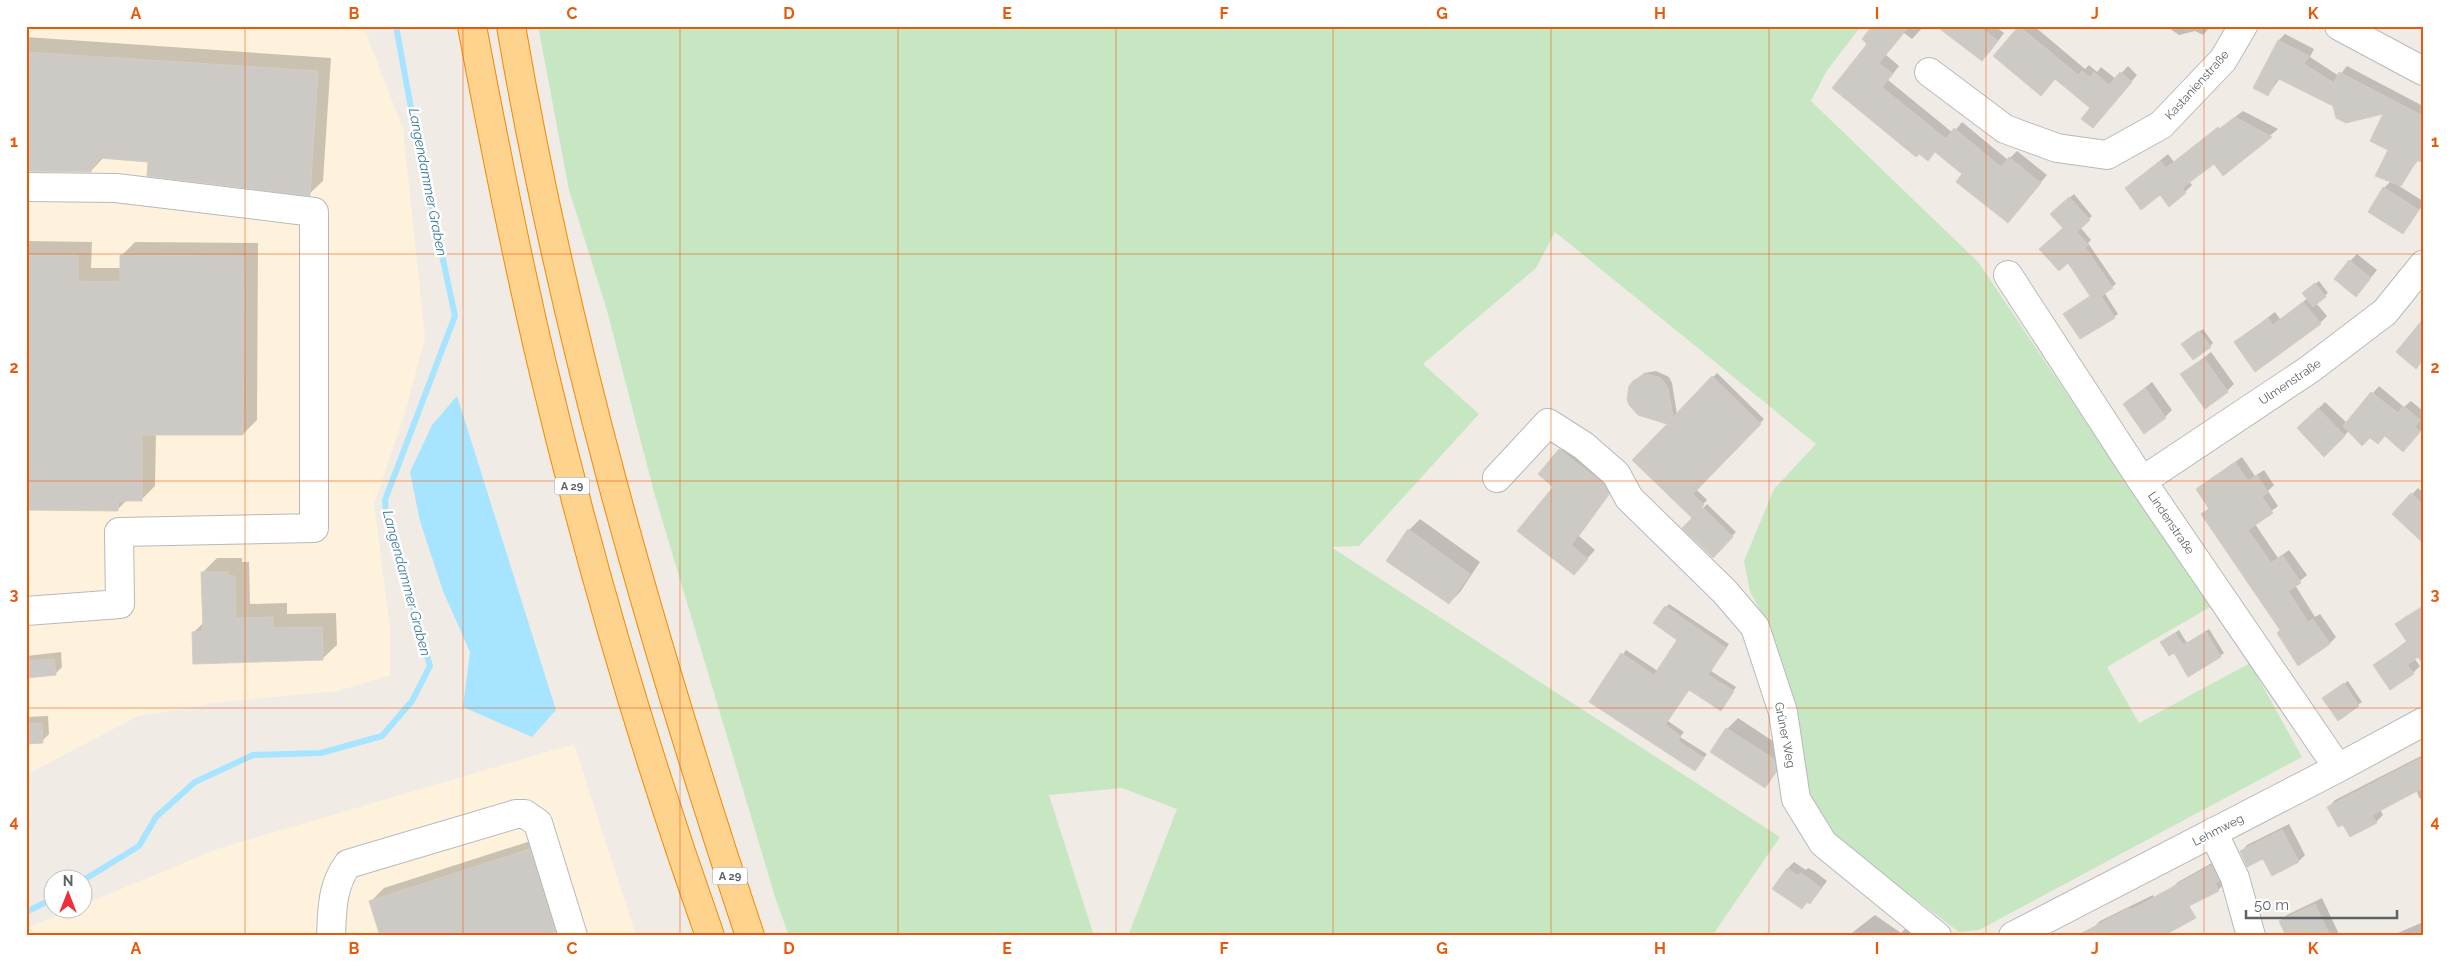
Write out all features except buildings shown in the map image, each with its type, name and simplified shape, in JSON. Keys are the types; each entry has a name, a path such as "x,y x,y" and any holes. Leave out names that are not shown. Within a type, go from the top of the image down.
{"highway":[{"name":"A 29","path":"472,26 516,252 576,498 608,618 668,817 710,936"},
{"name":"A 29","path":"511,26 547,207 588,386 624,526 710,816 750,936"},
{"path":"710,816 735,839 768,936"}],"street":[{"name":"Kastanienstraße","path":"1929,72 2005,128 2057,148 2107,155 2161,126 2223,60 2243,26"},
{"path":"2339,26 2423,72"},
{"path":"26,187 116,188 314,212 314,528 119,532 120,604 26,611"},
{"name":"Ulmenstraße","path":"2142,481 2310,369 2385,312 2423,265"},
{"name":"Lindenstraße","path":"2008,275 2142,481 2338,768"},
{"name":"Grüner Weg","path":"1497,478 1548,423 1584,446 1616,474 1629,498 1725,592 1755,627 1782,712 1796,799 1823,843 1937,936"},
{"name":"Lehmweg","path":"2013,936 2423,722"},
{"path":"331,936 335,894 339,876 348,864 516,814 525,814 538,823 573,936"},
{"path":"2213,832 2235,878 2251,936"}],"shaded area":[{"path":"26,26 363,26 403,129 425,338 404,416 374,504 390,628 390,675 338,691 212,703 136,717 26,775"},
{"path":"574,744 636,936 26,936 26,928 46,920 92,920 92,901 217,849"}],"green space":[{"path":"538,26 1861,26 1826,72 1811,101 1979,263 2210,607 2107,667 2139,723 2250,663 2302,757 1979,930 1959,932 1834,837 1805,799 1794,727 1771,629 1750,592 1744,561 1774,489 1816,444 1555,232 1536,268 1423,364 1479,414 1359,546 1331,547 1780,837 1712,936 1128,936 1177,809 1122,788 1049,795 1094,936 789,936 776,900 655,496 606,307 569,190"}],"water":[{"path":"457,396 556,710 532,737 463,707 470,652 443,591 420,521 410,472 432,425"}],"waterway":[{"name":"Langendammer Graben","path":"92,875 139,846 156,817 195,782 253,755 321,753 382,736 412,701 430,666 386,515 385,500 455,316 413,119 396,26"},
{"name":"Langendammer Graben","path":"26,912 42,904"}]}
